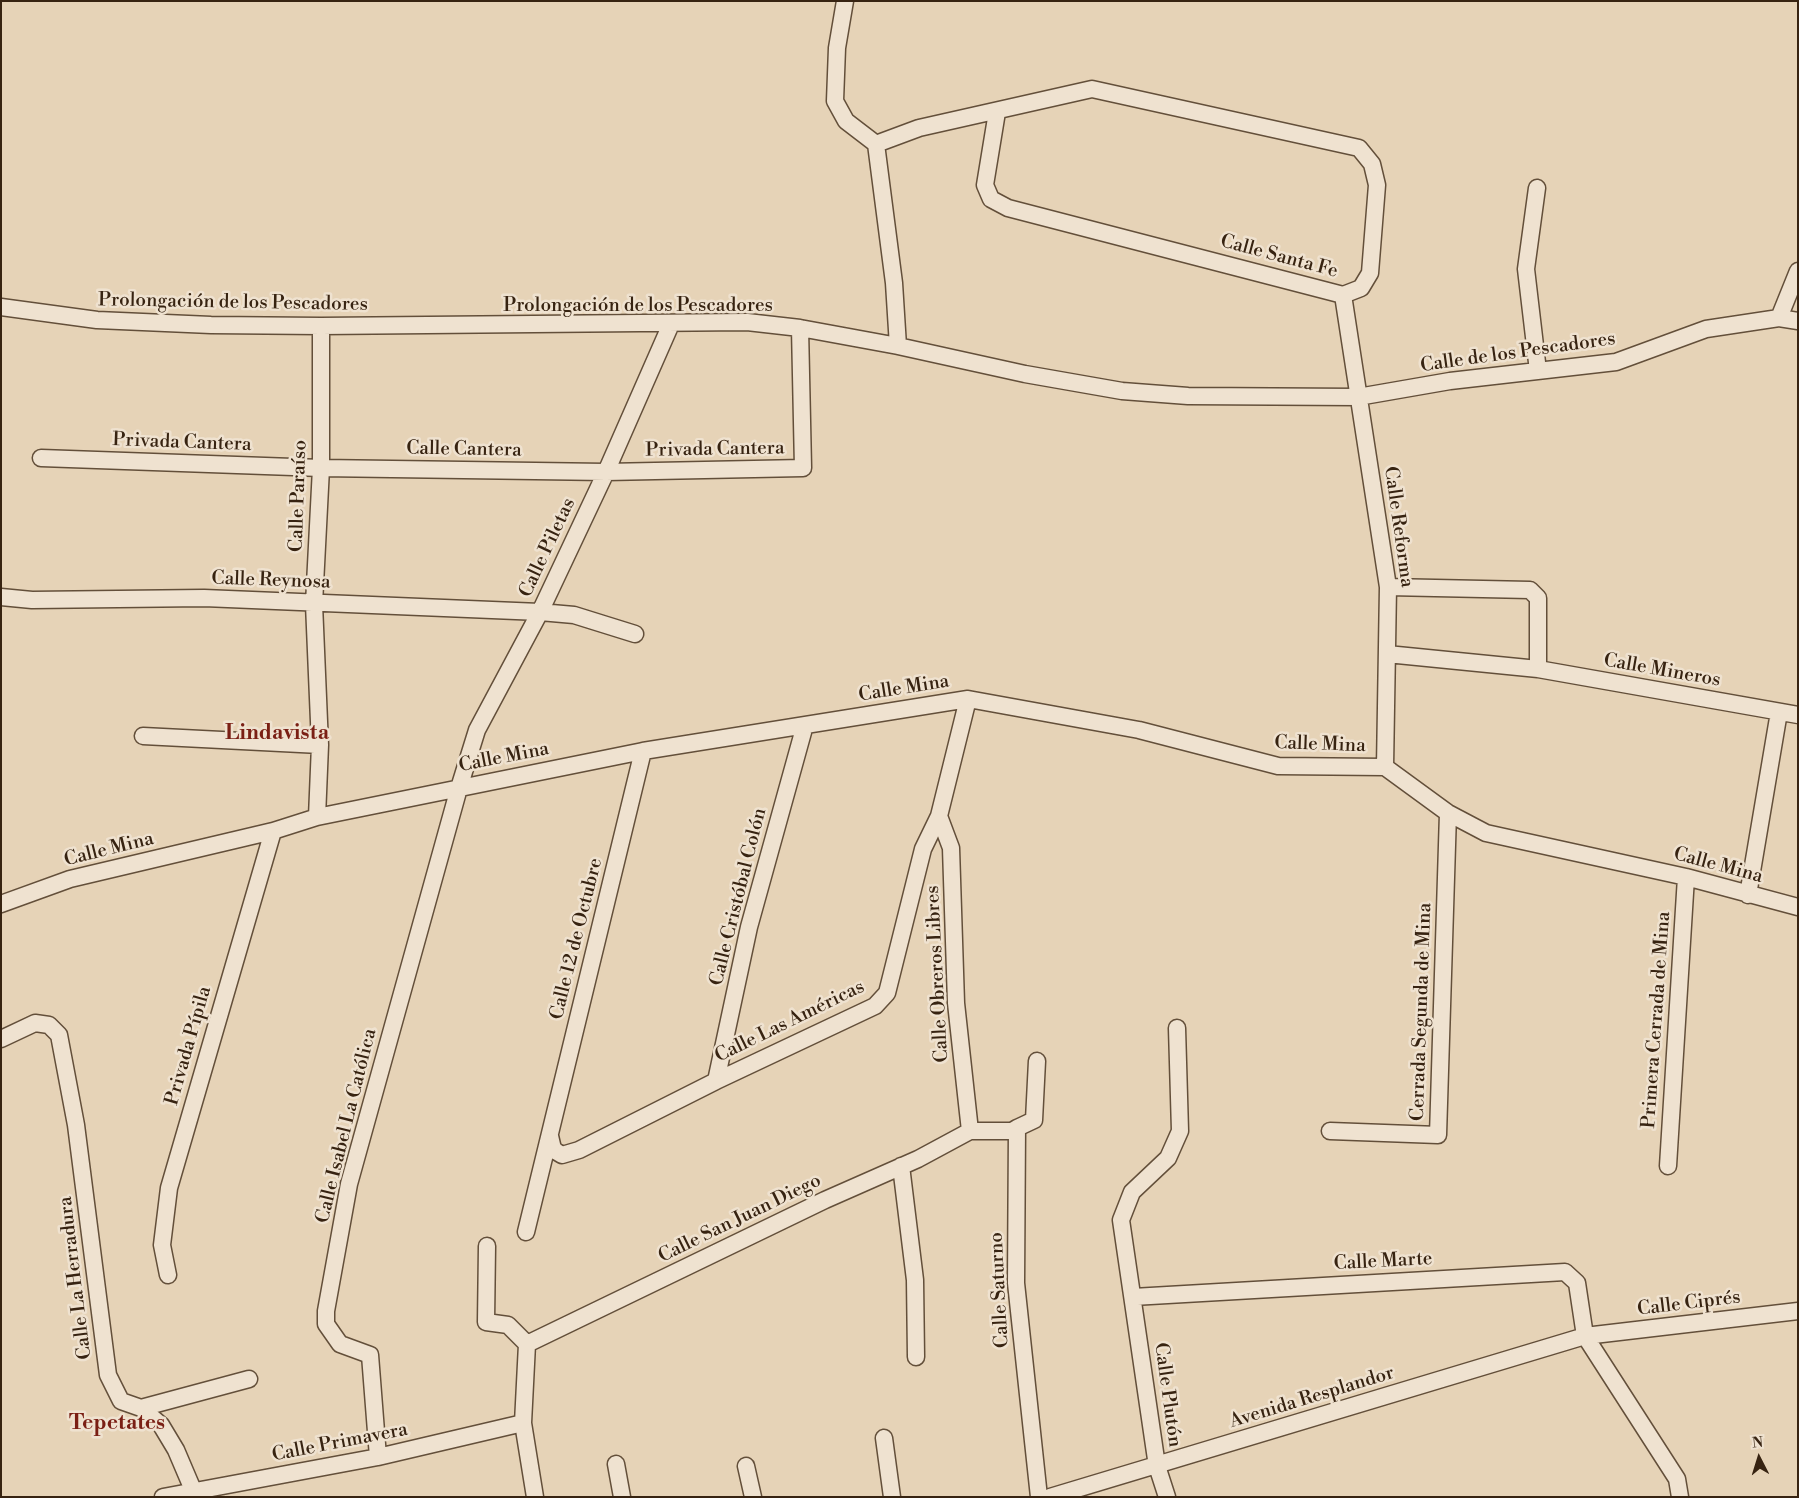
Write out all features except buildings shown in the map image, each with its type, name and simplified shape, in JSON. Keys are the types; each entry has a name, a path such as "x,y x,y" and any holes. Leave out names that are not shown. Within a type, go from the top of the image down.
{"street":[{"path":"845,1 838,48 835,101 846,121 876,144 894,283 898,346"},
{"name":"Calle Santa Fe","path":"876,144 919,128 997,112 1092,89 1359,148 1372,164 1376,185 1370,273 1361,288 1343,295 1008,208 991,198 985,185 997,112"},
{"path":"1537,188 1526,270 1538,371"},
{"path":"1780,318 1798,272"},
{"name":"Calle Reforma","path":"1343,295 1388,587 1385,767"},
{"name":"Prolongación de los Pescadores","path":"1,307 97,320 321,326 747,322 800,328 898,346 1025,374 1122,391 1188,396 1358,397"},
{"name":"Calle de los Pescadores","path":"1358,397 1450,381 1616,362 1706,329 1780,318 1798,321"},
{"name":"Calle Piletas","path":"459,788 478,730 540,612 606,472 672,324"},
{"name":"Calle Paraíso","path":"317,817 320,745 314,604 321,468 321,326"},
{"name":"Privada Cantera","path":"606,472 803,468 800,328"},
{"name":"Privada Cantera","path":"41,458 321,468"},
{"name":"Calle Cantera","path":"321,468 606,472"},
{"path":"1388,587 1530,590 1538,598 1538,669"},
{"name":"Calle Reynosa","path":"1,597 32,600 204,598 540,612 574,615 635,634"},
{"name":"Calle Mineros","path":"1387,654 1538,669 1798,715"},
{"name":"Calle Mina","path":"1,904 70,879 273,831 317,817 643,751 968,699 1139,730 1278,766 1385,767 1448,813 1486,834 1686,877 1798,907"},
{"name":"Calle Las Américas","path":"550,1136 553,1149 562,1155 570,1153 875,1006 887,993 924,849 939,816 968,699"},
{"path":"1748,895 1780,712"},
{"name":"Calle Cristóbal Colón","path":"716,1081 749,927 805,725"},
{"path":"143,736 320,745"},
{"name":"Calle 12 de Octubre","path":"526,1232 643,751"},
{"name":"Calle Isabel La Católica","path":"378,1457 370,1355 340,1344 326,1324 326,1311 349,1184 459,788"},
{"name":"Cerrada Segunda de Mina","path":"1330,1131 1438,1135 1448,813"},
{"name":"Calle Obreros Libres","path":"939,816 952,848 956,1003 970,1131"},
{"name":"Privada Pípila","path":"168,1275 162,1244 169,1188 273,831"},
{"name":"Primera Cerrada de Mina","path":"1668,1166 1686,877"},
{"name":"Calle La Herradura","path":"1,1039 35,1024 49,1025 59,1035 76,1125 108,1375 121,1401 141,1408 162,1425 176,1450 195,1494"},
{"name":"Calle Plutón","path":"1168,1497 1157,1466 1122,1220 1132,1192 1168,1158 1180,1132 1177,1028"},
{"path":"970,1131 1012,1131 1034,1120 1037,1061"},
{"name":"Calle Saturno","path":"1017,1128 1016,1283 1039,1497"},
{"name":"Calle San Juan Diego","path":"526,1344 825,1200 902,1166 970,1131"},
{"path":"902,1166 914,1280 916,1357"},
{"path":"487,1246 486,1322 508,1325 526,1344 522,1423 535,1497"},
{"name":"Calle Marte","path":"1133,1297 1565,1272 1577,1283 1585,1336"},
{"name":"Calle Ciprés","path":"1585,1336 1798,1311"},
{"path":"1585,1336 1677,1479 1680,1497"},
{"name":"Avenida Resplandor","path":"1050,1497 1585,1336"},
{"path":"141,1408 248,1379"},
{"name":"Calle Primavera","path":"163,1497 195,1494 378,1457 522,1423"},
{"path":"884,1438 892,1497"},
{"path":"616,1464 622,1497"},
{"path":"746,1466 753,1497"}],"district":[{"name":"Lindavista","path":"277,734"},
{"name":"Tepetates","path":"117,1424"}]}
